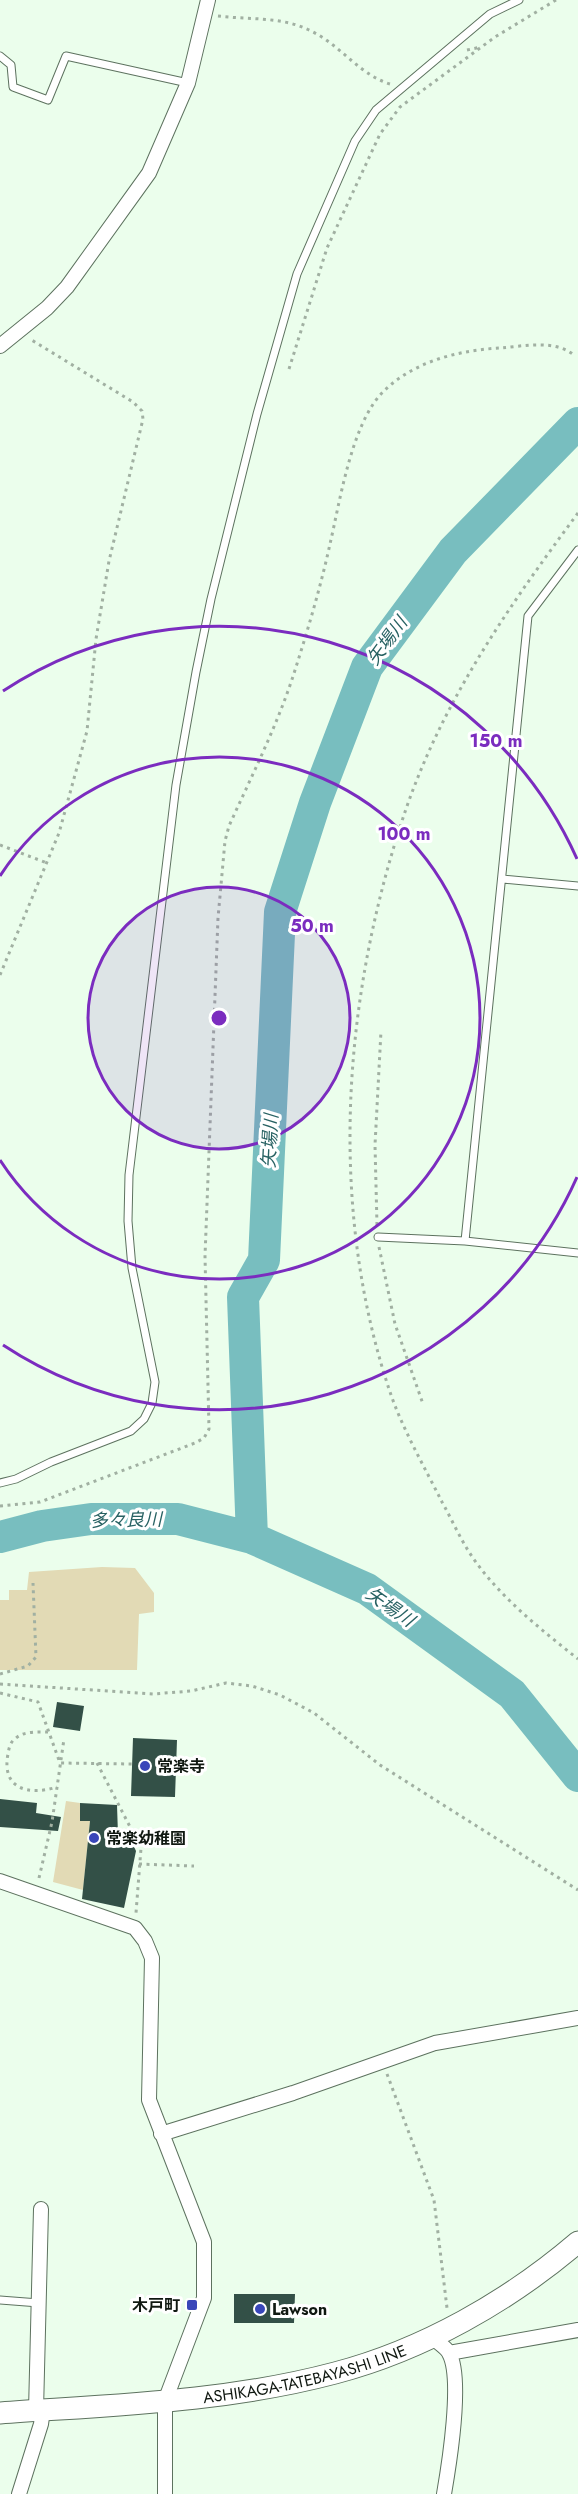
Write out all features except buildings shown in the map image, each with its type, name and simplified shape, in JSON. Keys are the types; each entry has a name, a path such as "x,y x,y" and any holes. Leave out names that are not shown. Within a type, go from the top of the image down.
{"main road":[{"name":"ASHIKAGA-TATEBAYASHI LINE","path":"0,2413 165,2402 262,2388 335,2373 372,2361 441,2332 507,2294 578,2242"}],"street":[{"path":"0,346 67,287 149,173 189,83 206,6"},
{"path":"0,1881 135,1928 145,1941 152,1958 149,2100 204,2242 204,2298 165,2402 165,2494"},
{"path":"161,2134 293,2093 435,2043 503,2029 578,2018"},
{"path":"19,2494 41,2424 39,2303 41,2209"},
{"path":"449,2353 578,2330"},
{"path":"441,2332 449,2353 455,2391 451,2451 444,2494"}],"lane":[{"path":"0,1483 16,1479 51,1462 131,1431 144,1419 152,1403 155,1382 132,1268 128,1221 129,1175 176,785 211,599 257,414 297,274 355,141 376,110 490,14 519,0"},
{"path":"0,56 11,65 13,87 48,100 66,56 189,83"},
{"path":"465,1241 528,615 578,550"},
{"path":"503,879 578,886"},
{"path":"378,1237 465,1241 578,1253"},
{"path":"0,2300 39,2303"}],"path":[{"path":"289,369 327,248 380,134 400,107 495,37 556,0"},
{"path":"206,6 294,24 324,38 377,80 390,84 407,83"},
{"path":"0,975 62,824 87,731 96,639 109,561 143,419 142,411 133,402 19,331"},
{"path":"0,1506 40,1502 195,1443 204,1438 209,1430 205,1256 218,918 225,842 276,724 296,668 331,543 343,481 364,421 379,396 396,380 448,355 480,349 553,345 566,348 574,356"},
{"path":"578,513 515,597 466,676 433,743 407,808 374,922 362,987 354,1043 350,1154 360,1269 390,1394 429,1476 470,1553 503,1594 578,1659"},
{"path":"0,845 47,863"},
{"path":"381,1032 375,1145 378,1237 395,1323 423,1404"},
{"path":"0,1674 28,1666 36,1657 33,1583"},
{"path":"0,1684 153,1694 191,1691 226,1683 252,1686 280,1695 314,1713 380,1765 578,1890"},
{"path":"0,1693 38,1702 60,1763"},
{"path":"49,1732 26,1733 15,1738 9,1745 6,1760 7,1775 12,1784 25,1789 43,1791 57,1787"},
{"path":"36,1892 52,1822 64,1739"},
{"path":"60,1763 132,1764"},
{"path":"97,1763 141,1848 135,1928"},
{"path":"139,1864 194,1866"},
{"path":"382,2062 434,2200 441,2332"}],"shaded area":[{"path":"102,1567 135,1568 154,1593 154,1612 139,1614 137,1670 0,1670 0,1600 9,1600 9,1590 27,1590 29,1572"},
{"path":"66,1801 80,1803 81,1820 90,1821 83,1890 53,1882"}],"waterway":[{"name":"矢場川","path":"252,1538 243,1297 264,1260 280,912 315,803 367,667 453,551 578,423"},
{"name":"矢場川","path":"0,1537 42,1526 91,1519 178,1519 252,1538 367,1589 512,1694 578,1776"}],"place":[{"name":"常楽寺","path":"145,1766"},
{"name":"常楽幼稚園","path":"94,1838"},
{"name":"木戸町","path":"192,2305"},
{"name":"Lawson","path":"260,2309"}],"water label":[{"name":"多々良川","path":"126,1520"}]}
